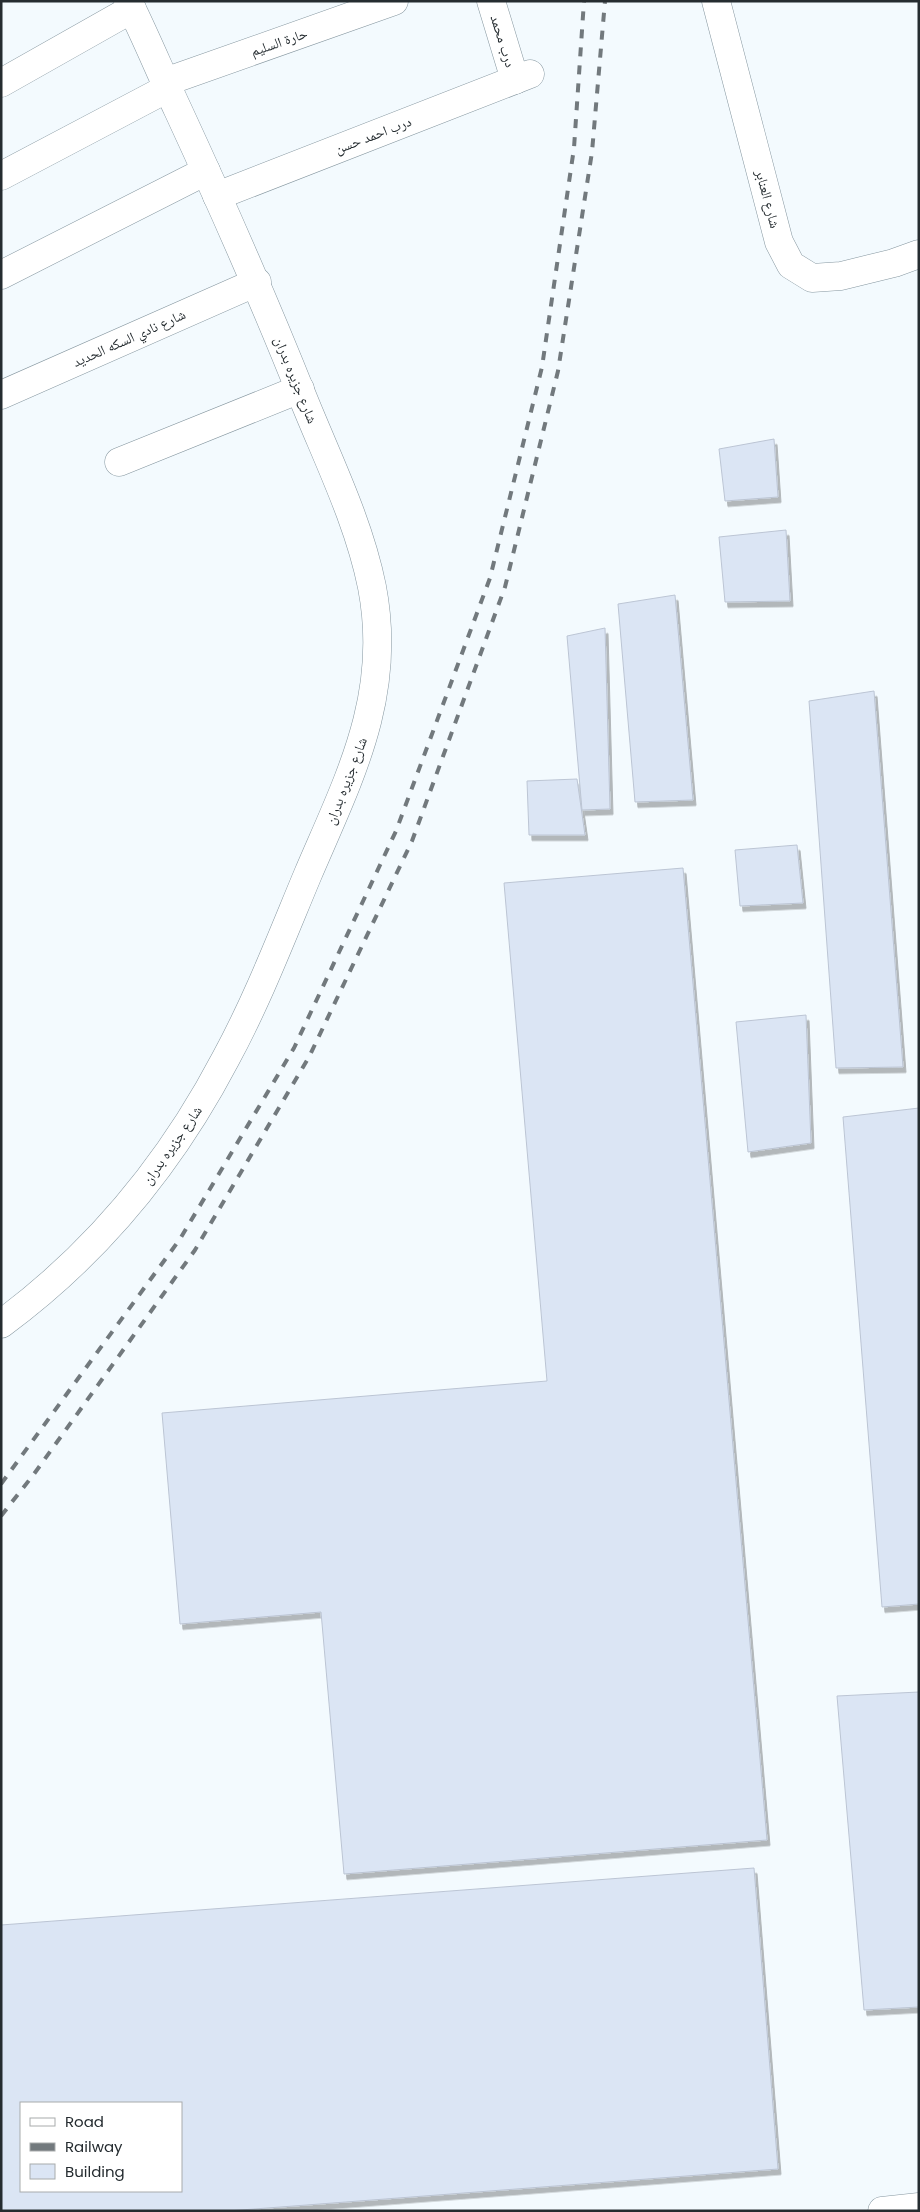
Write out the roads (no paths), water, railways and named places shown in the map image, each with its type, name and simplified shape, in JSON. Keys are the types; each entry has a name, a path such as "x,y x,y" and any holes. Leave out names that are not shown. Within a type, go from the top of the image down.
{"street":[{"name":"حارة السليم","path":"1,176 166,85 394,1"},
{"name":"درب محمد","path":"491,1 522,77"},
{"name":"شارع العنابر","path":"716,1 780,242 791,265 812,278 841,276 894,263 919,254"},
{"name":"شارع جزيره بدران","path":"1,1324 37,1298 89,1249 131,1203 168,1154 200,1106 262,986 358,757 373,702 377,646 372,589 358,534 257,282 130,5"},
{"path":"1,83 130,5"},
{"name":"درب احمد حسن","path":"217,196 522,77"},
{"path":"1,275 206,171"},
{"name":"شارع نادي السكه الحديد","path":"2,393 257,282"},
{"path":"120,462 300,389"},
{"path":"882,2211 919,2208"}],"railway":[{"path":"1,1484 180,1239 294,1048 396,831 490,578 542,367 574,148 584,1"},
{"path":"1,1516 34,1474 195,1250 309,1057 412,841 505,587 558,371 592,152 605,1"}]}
